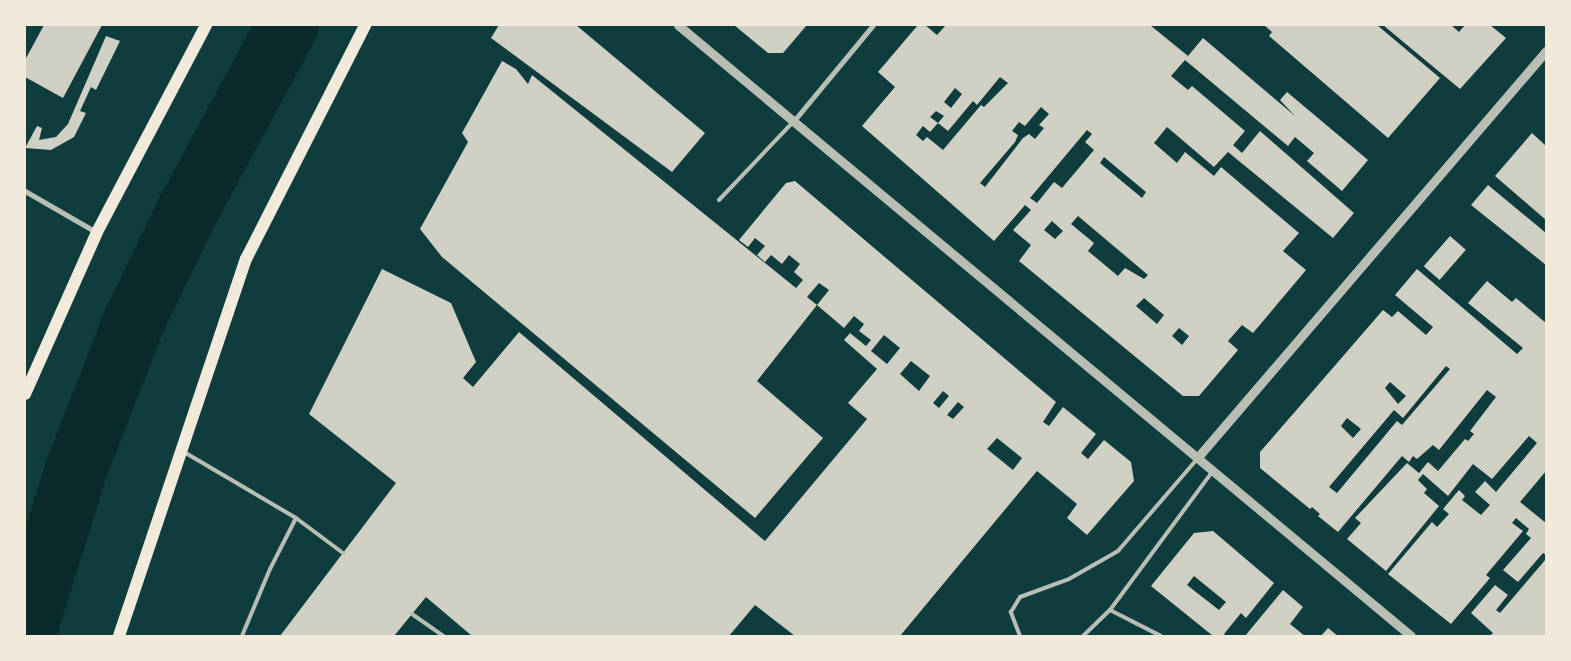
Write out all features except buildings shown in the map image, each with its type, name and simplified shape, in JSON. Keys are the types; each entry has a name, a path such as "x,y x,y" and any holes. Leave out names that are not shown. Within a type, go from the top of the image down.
{"main road":[{"path":"25,394 97,232 206,25"},
{"path":"118,636 183,452 246,259 365,25"}],"street":[{"path":"678,25 792,123 1198,457 1411,636"},
{"path":"792,123 873,25"},
{"path":"1198,457 1546,51"},
{"path":"25,191 97,232"}],"lane":[{"path":"719,200 792,123"},
{"path":"183,452 296,518 343,553"},
{"path":"1020,636 1011,612 1020,597 1069,579 1118,551 1198,457"},
{"path":"1083,636 1110,610 1213,470"},
{"path":"242,636 270,569 296,518"},
{"path":"1110,610 1161,636"},
{"path":"412,614 444,636"}],"waterway":[{"path":"25,633 77,467 135,319 189,208 288,25"}]}
